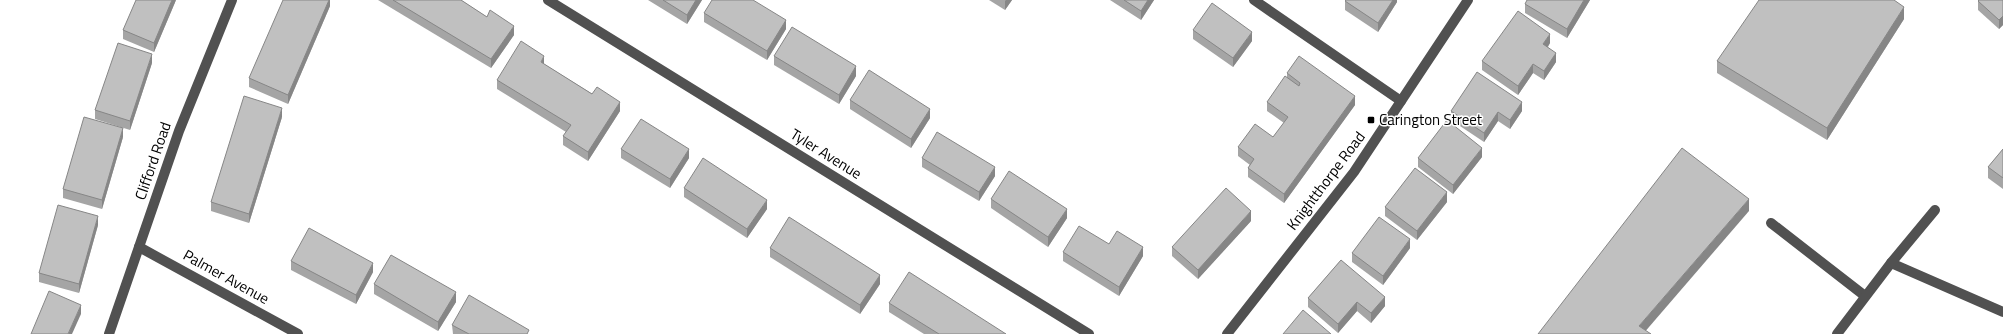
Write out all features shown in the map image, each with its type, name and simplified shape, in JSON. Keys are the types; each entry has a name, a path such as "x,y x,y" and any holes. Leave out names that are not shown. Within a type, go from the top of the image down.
{"street":[{"name":"Clifford Road","path":"109,334 179,131 232,0"},
{"name":"Tyler Avenue","path":"548,0 1089,334"},
{"path":"1254,0 1401,101"},
{"name":"Knightthorpe Road","path":"1227,334 1354,172 1468,0"},
{"path":"1837,334 1891,263 1935,210"},
{"path":"1771,223 1865,296"},
{"name":"Palmer Avenue","path":"139,247 298,334"},
{"path":"1891,263 2003,312"}],"building":[{"path":"136,0 172,0 154,43 123,30"},
{"path":"283,0 329,0 288,95 249,78"},
{"path":"393,0 461,0 487,17 490,10 514,26 491,59"},
{"path":"663,0 696,0 687,15"},
{"path":"712,0 753,0 786,20 767,51 704,13"},
{"path":"1124,0 1148,0 1141,11"},
{"path":"1393,0 1378,23 1345,1"},
{"path":"1527,0 1584,0 1567,29 1525,4"},
{"path":"1759,0 1894,0 1904,7 1827,128 1717,61"},
{"path":"2003,0 2003,16 1999,20 1978,1"},
{"path":"1212,3 1252,32 1233,58 1193,30"},
{"path":"1518,11 1550,34 1543,44 1556,53 1544,71 1533,64 1518,86 1482,61"},
{"path":"792,27 856,66 839,95 774,56"},
{"path":"521,41 544,56 541,62 592,94 597,87 620,102 588,152 563,136 571,125 497,80"},
{"path":"118,43 152,54 130,121 95,110"},
{"path":"1299,56 1355,96 1284,194 1248,168 1254,159 1238,147 1255,124 1273,137 1288,117 1267,102 1285,76 1299,86 1300,83 1287,73"},
{"path":"869,70 930,109 911,139 850,100"},
{"path":"1477,72 1522,102 1510,120 1498,112 1484,133 1451,111"},
{"path":"244,96 282,108 249,214 211,202"},
{"path":"84,117 123,128 102,200 63,189"},
{"path":"641,119 689,149 670,179 621,149"},
{"path":"1447,120 1482,148 1453,185 1418,158"},
{"path":"937,132 995,167 979,192 922,158"},
{"path":"1682,148 1749,199 1639,326 1651,334 1538,334"},
{"path":"2003,149 2003,178 1988,167"},
{"path":"703,158 767,200 747,229 684,188"},
{"path":"1415,168 1447,192 1417,231 1385,207"},
{"path":"1009,171 1067,209 1048,237 991,199"},
{"path":"1226,188 1251,211 1198,270 1172,247"},
{"path":"58,205 98,216 79,284 39,273"},
{"path":"789,217 880,275 860,305 770,248"},
{"path":"1379,217 1410,239 1383,276 1352,253"},
{"path":"1079,226 1109,244 1117,231 1143,247 1119,287 1063,252"},
{"path":"309,228 373,263 356,295 291,261"},
{"path":"391,255 456,292 438,322 374,284"},
{"path":"1341,260 1385,297 1371,313 1357,302 1338,324 1308,298"},
{"path":"909,272 1006,334 939,334 889,303"},
{"path":"49,291 81,305 68,334 31,334"},
{"path":"469,295 529,330 527,334 469,334 452,325"},
{"path":"1303,310 1331,334 1283,334"}],"place":[{"name":"Carington Street","path":"1371,120"}]}
